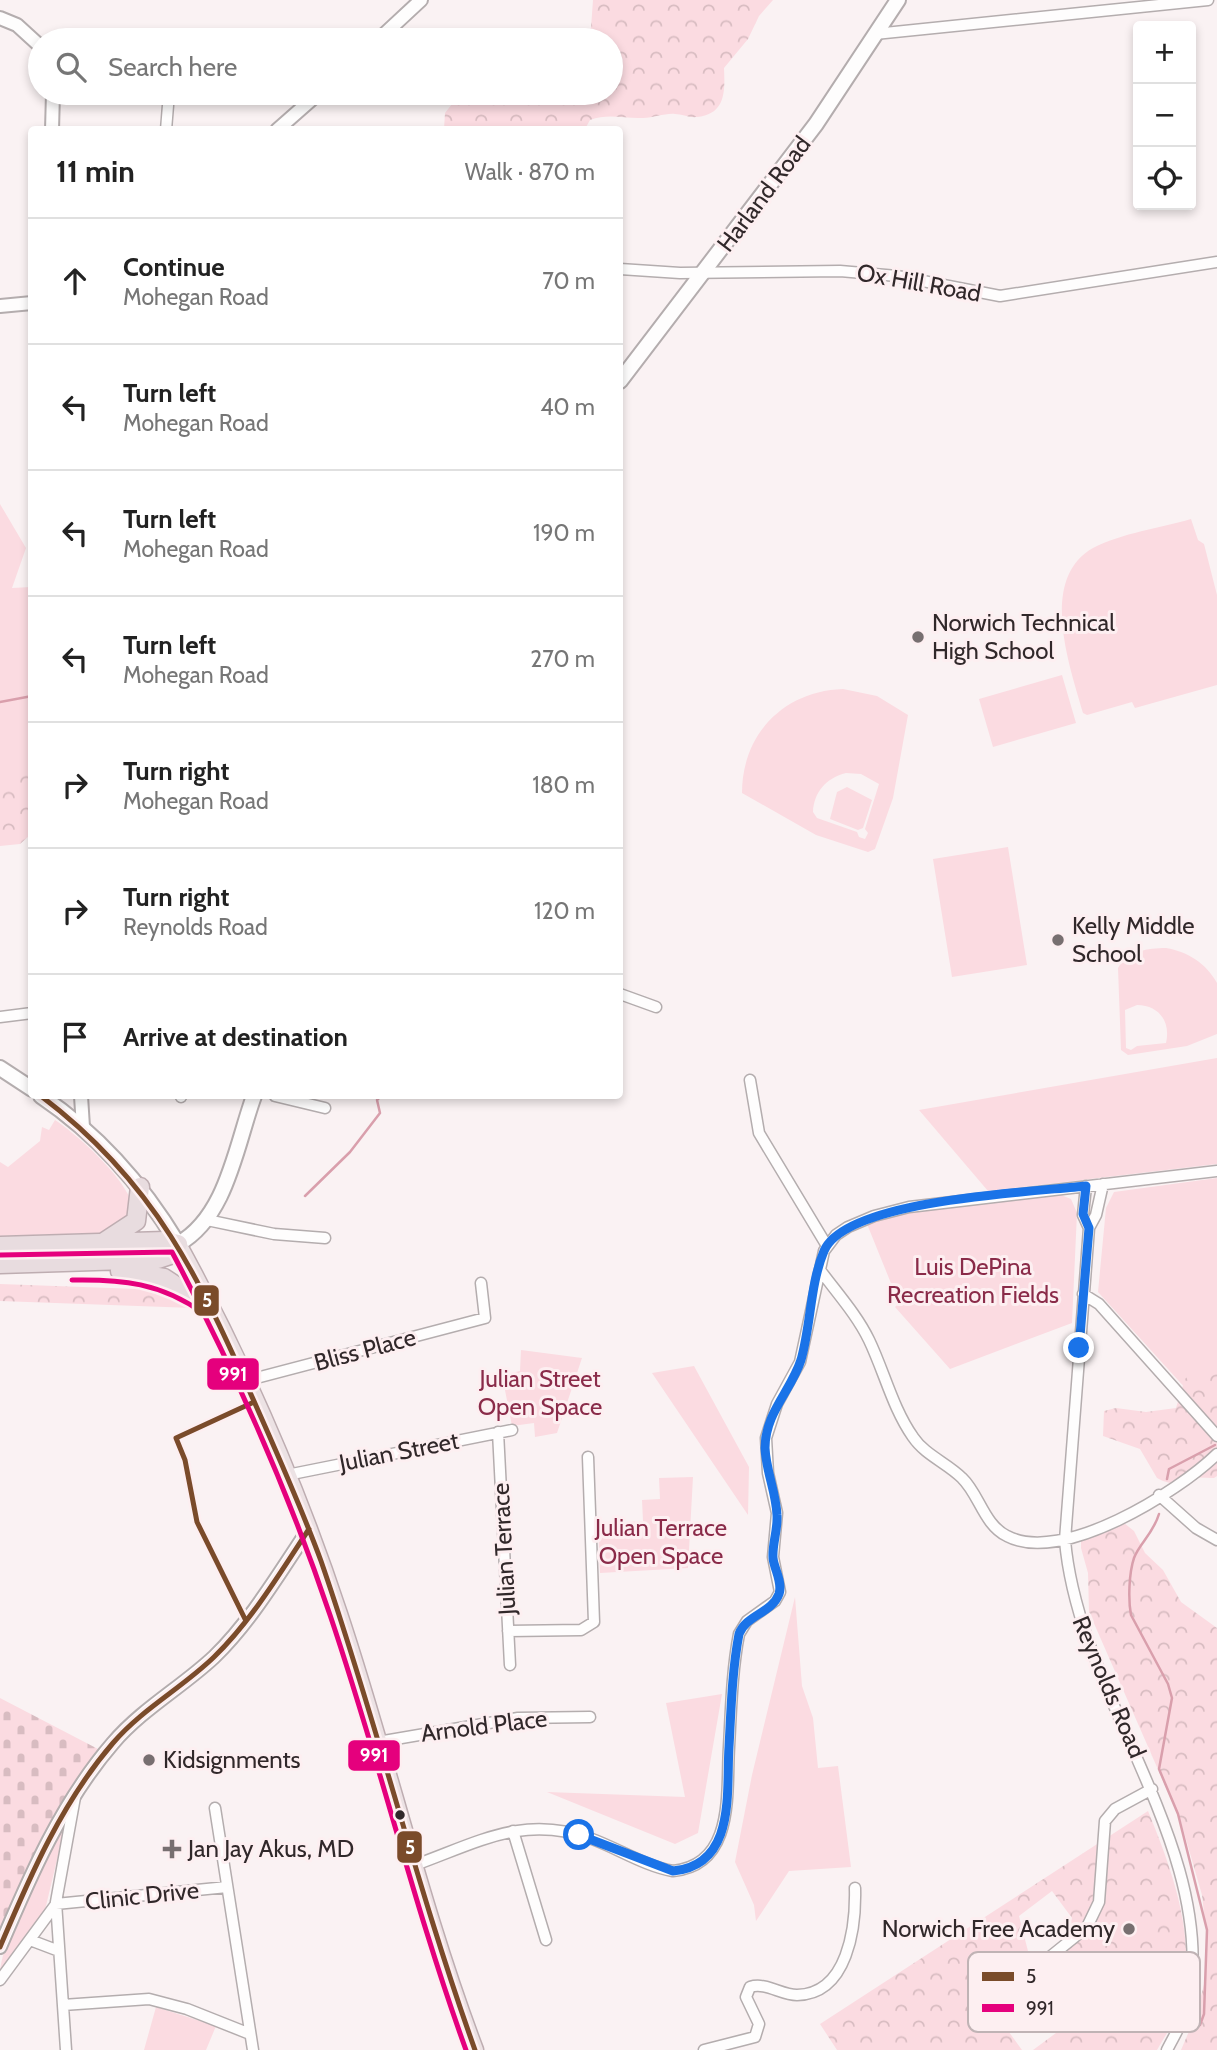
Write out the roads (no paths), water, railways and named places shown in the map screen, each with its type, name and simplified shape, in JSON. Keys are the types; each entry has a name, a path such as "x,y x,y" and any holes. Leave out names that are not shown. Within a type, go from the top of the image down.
{"highway":[{"path":"98,1244 136,1221 140,1187"},
{"path":"0,1246 165,1241 178,1244"},
{"path":"0,1264 158,1259 170,1255 178,1244"},
{"path":"178,1244 245,1381 309,1529 475,2050"},
{"path":"51,1264 71,1271 118,1270 158,1276 185,1289 211,1309"}],"main road":[{"name":"Harland Road","path":"623,377 816,124 898,0"},
{"path":"0,1068 28,1086"},
{"path":"45,1099 83,1127 140,1187 178,1244 207,1220 224,1185 253,1099"}],"street":[{"path":"391,28 421,0"},
{"path":"876,34 1208,0"},
{"path":"0,18 28,32"},
{"path":"52,126 53,105"},
{"path":"166,126 168,105"},
{"path":"282,126 305,105"},
{"name":"Ox Hill Road","path":"623,269 705,272 831,270 873,273 1000,296 1217,262"},
{"path":"0,306 28,303"},
{"path":"623,995 656,1007"},
{"path":"0,1017 28,1014"},
{"path":"750,1080 759,1133 827,1246"},
{"path":"81,1099 83,1127"},
{"path":"288,1099 325,1108"},
{"path":"415,1865 513,1831 538,1827 557,1828 673,1871 685,1868 704,1857 718,1839 729,1800 729,1746 739,1634 747,1621 775,1601 780,1589 773,1557 777,1513 766,1463 766,1433 777,1404 800,1362 820,1270 827,1246 836,1235 855,1224 897,1210 1217,1171"},
{"name":"Reynolds Road","path":"1102,1184 1096,1215 1089,1228 1083,1294 1065,1540 1069,1576 1084,1635 1152,1789 1184,1873 1194,1938 1193,1952"},
{"name":"Reynolds Road","path":"1086,1186 1083,1214 1089,1228"},
{"path":"207,1220 274,1234 325,1238"},
{"path":"820,1270 868,1337 910,1433 918,1444 965,1480 1002,1533 1024,1541 1065,1540 1088,1533 1195,1473 1217,1454"},
{"name":"Bliss Place","path":"245,1381 485,1318 481,1283"},
{"path":"1083,1294 1099,1304 1217,1436"},
{"name":"Julian Street","path":"287,1475 512,1430"},
{"name":"Julian Terrace","path":"498,1432 510,1665"},
{"path":"508,1631 581,1630 595,1620 587,1457"},
{"path":"1159,1495 1196,1528 1217,1540"},
{"path":"0,1947 38,1860 75,1797 118,1737 195,1674 236,1634 309,1529"},
{"name":"Arnold Place","path":"378,1742 518,1717 590,1717"},
{"path":"1056,1952 1087,1927 1099,1902 1105,1821 1115,1809 1152,1789"},
{"path":"66,2050 56,1904 75,1797"},
{"path":"215,1808 253,2050"},
{"path":"513,1831 546,1940"},
{"name":"Clinic Drive","path":"56,1904 227,1888"},
{"path":"704,2050 755,2037 759,2024 746,1997 750,1987 759,1985 798,1995 815,1992 829,1983 836,1975 854,1929 855,1888"},
{"path":"0,1980 56,1904"},
{"path":"30,1940 59,1951"},
{"path":"63,2005 149,1999 190,2010 250,2034"},
{"name":"Reynolds Road","path":"1167,2050 1175,2032"}],"waterway":[{"path":"0,702 28,697"},
{"path":"305,1196 350,1152 380,1113 378,1099"},
{"path":"1167,1479 1169,1469 1215,1445"},
{"path":"1159,1514 1134,1558 1130,1578 1131,1615 1168,1684 1172,1698 1159,1769 1178,1814 1207,1930 1204,2014 1200,2025"}],"place":[{"name":"Norwich Technical High School","path":"918,637"},
{"name":"Kelly Middle School","path":"1058,940"},
{"name":"Kidsignments","path":"149,1760"},
{"name":"Jan Jay Akus, MD","path":"172,1849"},
{"name":"Norwich Free Academy","path":"1129,1929"}],"park label":[{"name":"Luis DePina Recreation Fields","path":"973,1281"},
{"name":"Julian Street Open Space","path":"540,1393"},
{"name":"Julian Terrace Open Space","path":"661,1542"}]}
